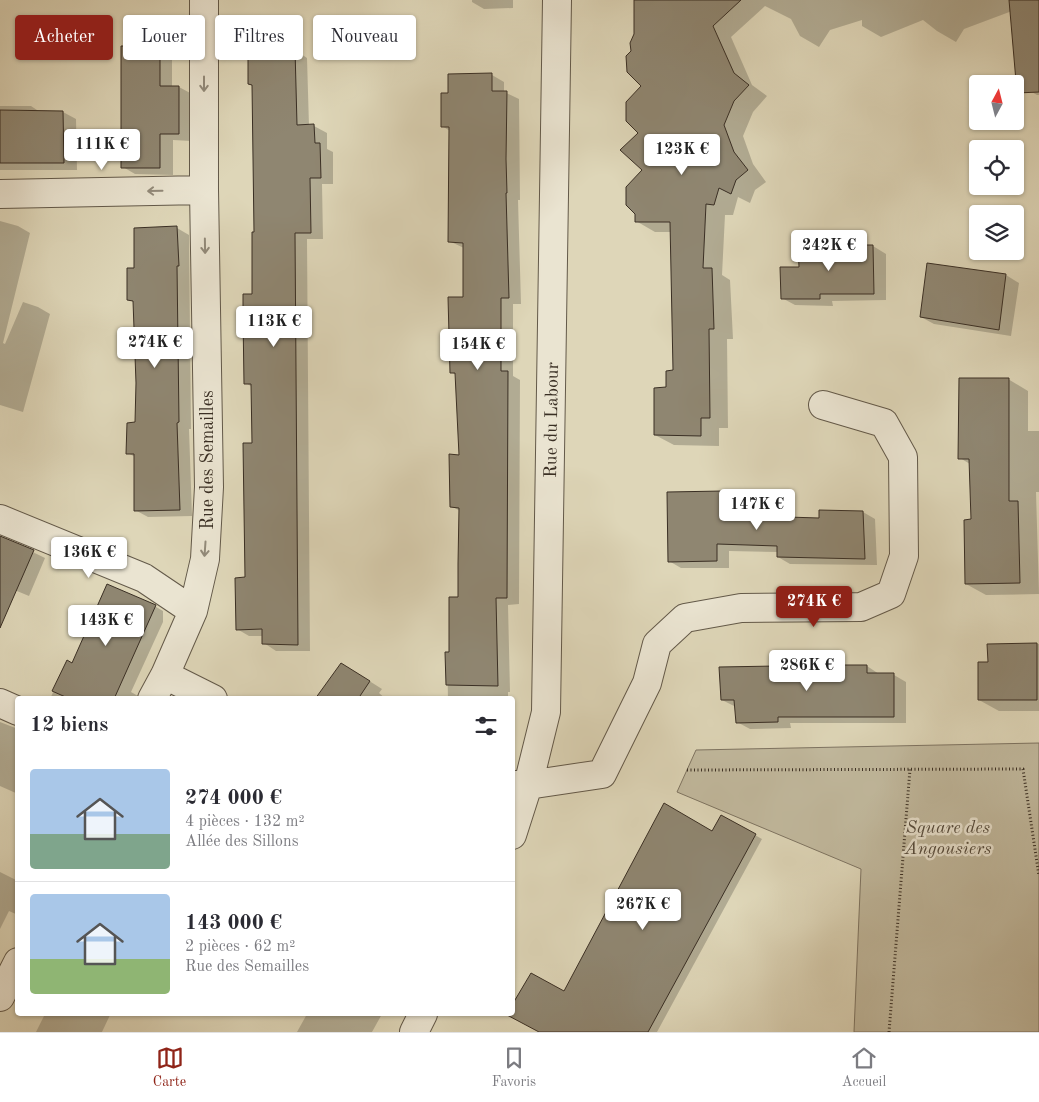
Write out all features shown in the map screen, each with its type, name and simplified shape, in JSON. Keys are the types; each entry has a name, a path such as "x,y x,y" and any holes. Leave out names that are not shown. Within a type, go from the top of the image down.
{"street":[{"name":"Rue des Semailles","path":"154,696 193,611 205,559 209,487 204,190 204,0"},
{"name":"Rue du Labour","path":"515,816 520,785 546,712 557,0"},
{"path":"0,194 204,190"},
{"path":"520,785 602,774 647,683 657,644 685,618 741,608 861,607 891,594 904,556 903,457 884,423 822,405"},
{"path":"0,519 144,578 193,611"},
{"path":"165,675 207,696"},
{"path":"0,703 15,710"},
{"path":"0,997 15,968"},
{"path":"414,1032 422,1016"}],"path":[{"path":"687,770 1022,768 1039,876"},
{"path":"888,1032 910,769"}],"green space":[{"name":"Square des Angousiers","path":"1039,743 1039,1032 854,1032 861,869 677,792 696,750"}],"building":[{"path":"634,0 741,0 713,26 734,73 749,85 734,101 724,125 734,152 748,170 736,180 731,194 719,188 714,205 706,204 703,268 712,268 714,329 709,329 710,418 701,418 701,436 654,435 654,388 666,387 666,371 673,370 670,222 635,222 635,214 626,205 626,187 642,170 620,150 638,133 626,121 626,102 641,86 627,72 626,56 631,51 630,43 634,34"},
{"path":"1009,0 1039,0 1039,92 1024,93 1024,75 1015,75"},
{"path":"121,46 123,46 123,60 160,60 160,86 179,86 179,134 160,134 160,168 121,168"},
{"path":"248,60 295,60 297,125 314,124 315,143 320,143 321,178 310,178 311,233 295,233 298,645 262,644 262,629 236,630 235,578 245,577 243,443 252,443 251,384 244,384 243,316 243,294 252,294 252,232 254,232 252,85 248,84"},
{"path":"492,73 492,91 507,91 506,193 509,298 501,298 501,371 508,371 507,598 496,598 498,686 446,685 445,652 449,652 449,597 458,597 459,508 450,507 449,454 459,455 455,373 450,373 448,297 463,297 463,243 448,242 449,127 441,127 441,93 448,93 448,74"},
{"path":"0,110 63,111 64,163 0,163"},
{"path":"177,226 179,266 177,266 179,422 177,423 180,510 134,511 134,454 126,454 127,423 135,422 136,383 133,301 127,300 127,268 134,268 134,228"},
{"path":"798,245 873,245 874,294 820,294 820,299 781,299 780,267 799,267"},
{"path":"927,263 1006,274 999,330 920,317"},
{"path":"959,378 1009,378 1009,501 1018,501 1020,583 965,584 964,520 971,519 969,459 958,459"},
{"path":"723,491 723,515 819,518 819,510 863,511 865,559 777,557 777,546 717,544 717,561 668,562 667,492"},
{"path":"0,536 34,550 0,628"},
{"path":"107,584 156,605 115,696 63,696 52,691 67,660 72,663"},
{"path":"1037,643 1037,700 978,700 978,662 988,662 987,644"},
{"path":"341,663 370,681 360,696 317,696"},
{"path":"867,665 867,673 894,673 894,717 778,717 778,722 736,723 734,700 721,700 719,667"},
{"path":"664,803 712,831 721,815 756,834 648,1032 539,1032 509,1016 515,1016 515,1000 531,973 564,991"}]}
